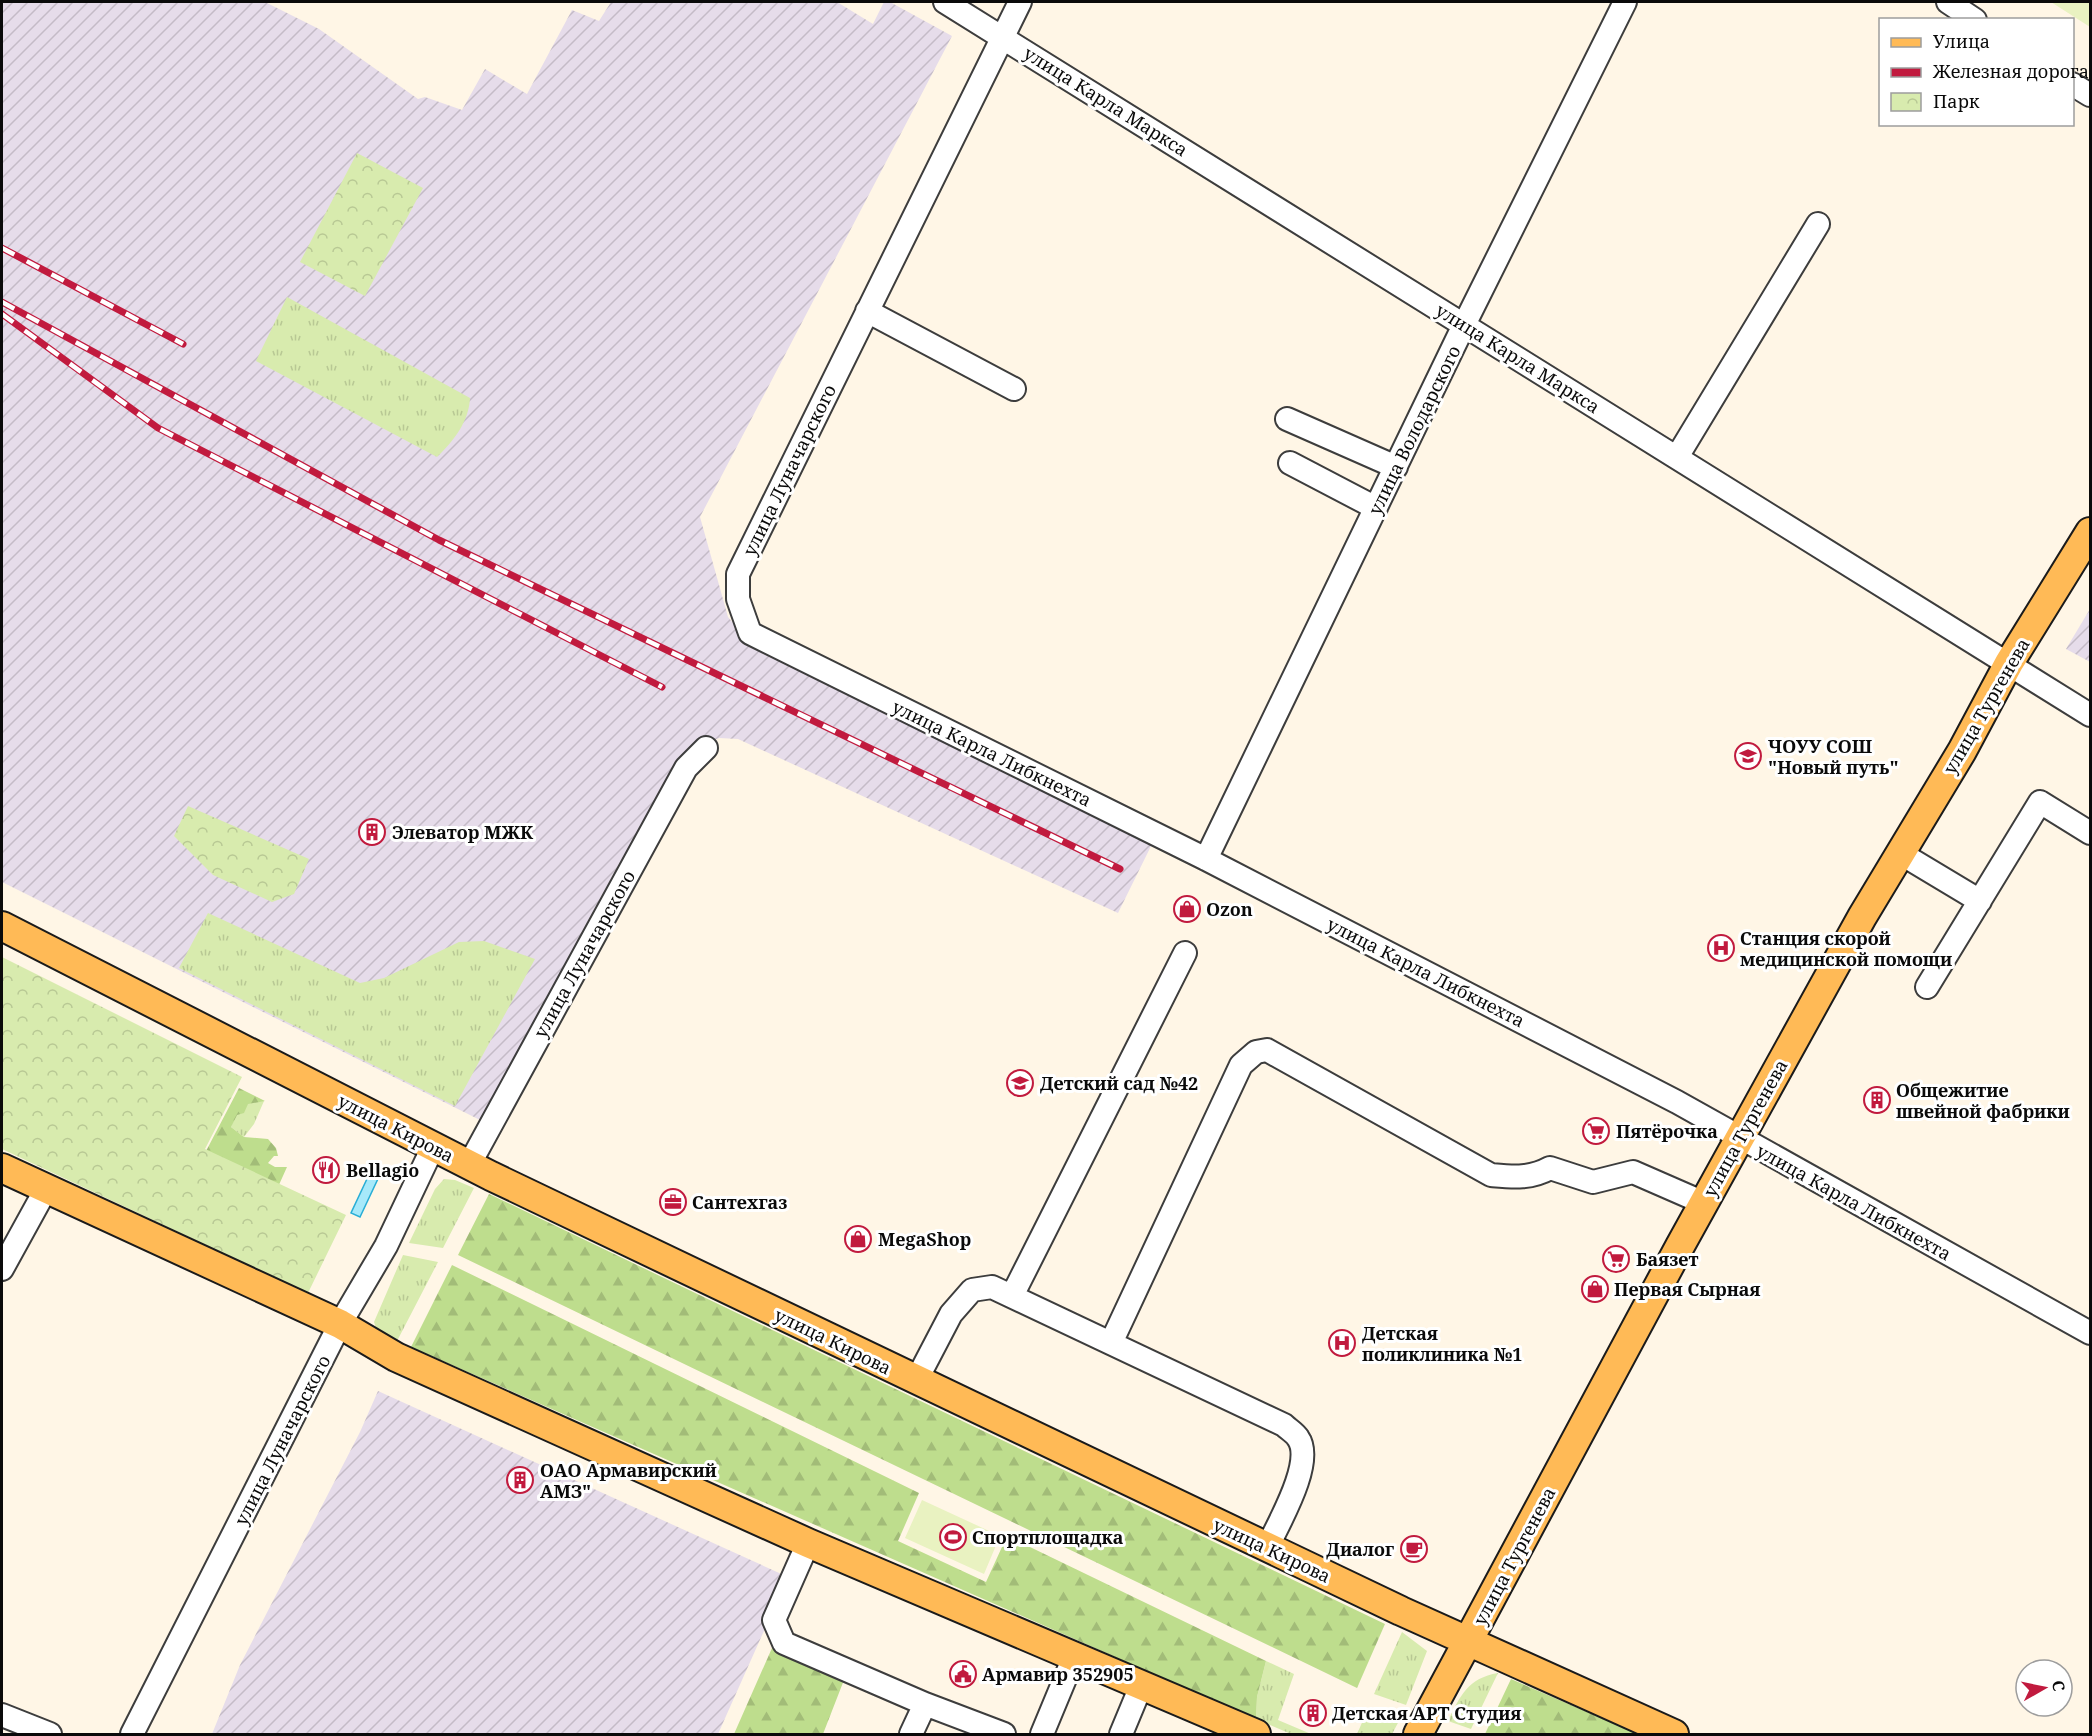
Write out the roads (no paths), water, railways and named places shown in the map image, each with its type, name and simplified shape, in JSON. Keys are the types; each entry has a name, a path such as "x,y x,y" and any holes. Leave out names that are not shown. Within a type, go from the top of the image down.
{"main road":[{"name":"улица Тургенева","path":"1418,1734 1739,1138 1900,853 1962,751 2009,663 2091,532"},
{"name":"улица Кирова","path":"2,926 469,1165 916,1381 1468,1643 1674,1734"},
{"path":"2,1168 340,1324 396,1357 808,1543 1256,1734"}],"street":[{"name":"улица Карла Маркса","path":"945,2 2091,715"},
{"name":"улица Луначарского","path":"750,633 738,599 738,574 1020,2"},
{"name":"улица Володарского","path":"1206,859 1464,326 1625,2"},
{"path":"1948,2 1972,18"},
{"path":"2074,85 2091,95"},
{"path":"1677,457 1818,224"},
{"path":"867,311 1014,389"},
{"path":"1287,419 1396,467"},
{"path":"1290,463 1376,508"},
{"name":"улица Карла Либкнехта","path":"750,633 1206,859 1677,1102 2091,1333"},
{"name":"улица Луначарского","path":"469,1165 686,768 706,748"},
{"path":"1927,987 2040,802 2091,833"},
{"path":"1900,853 1980,901"},
{"path":"1012,1296 1185,953"},
{"path":"1111,1343 1240,1065 1256,1052 1267,1050 1491,1175 1515,1178 1536,1176 1550,1168 1593,1182 1634,1173 1704,1203"},
{"name":"улица Луначарского","path":"132,1734 340,1324 386,1246 433,1146"},
{"path":"2,1269 46,1189"},
{"path":"916,1381 951,1314 972,1290 993,1287 1284,1425 1299,1438 1303,1454 1300,1477 1267,1548"},
{"path":"808,1543 774,1620 784,1642 925,1704 1004,1734"},
{"path":"1042,1734 1074,1658"},
{"path":"1121,1734 1141,1686"},
{"path":"911,1734 925,1704"},
{"path":"2,1716 50,1734"}],"water":[{"path":"374,1164 383,1168 360,1217 351,1213"}],"railway":[{"path":"2,248 183,344"},
{"path":"2,302 439,540 1120,869"},
{"path":"2,314 158,428 662,687"}],"place":[{"name":"ЧОУУ СОШ \"Новый путь\"","path":"1748,756"},
{"name":"Элеватор МЖК","path":"372,832"},
{"name":"Ozon","path":"1187,909"},
{"name":"Станция скорой медицинской помощи","path":"1721,948"},
{"name":"Детский сад №42","path":"1020,1083"},
{"name":"Общежитие швейной фабрики","path":"1877,1100"},
{"name":"Пятёрочка","path":"1596,1131"},
{"name":"Bellagio","path":"326,1170"},
{"name":"Сантехгаз","path":"673,1202"},
{"name":"MegaShop","path":"858,1239"},
{"name":"Баязет","path":"1616,1259"},
{"name":"Первая Сырная","path":"1595,1289"},
{"name":"Детская поликлиника №1","path":"1342,1343"},
{"name":"ОАО Армавирский АМЗ\"","path":"520,1480"},
{"name":"Спортплощадка","path":"953,1537"},
{"name":"Диалог","path":"1414,1549"},
{"name":"Армавир 352905","path":"963,1674"},
{"name":"Детская АРТ Студия","path":"1313,1713"}]}
